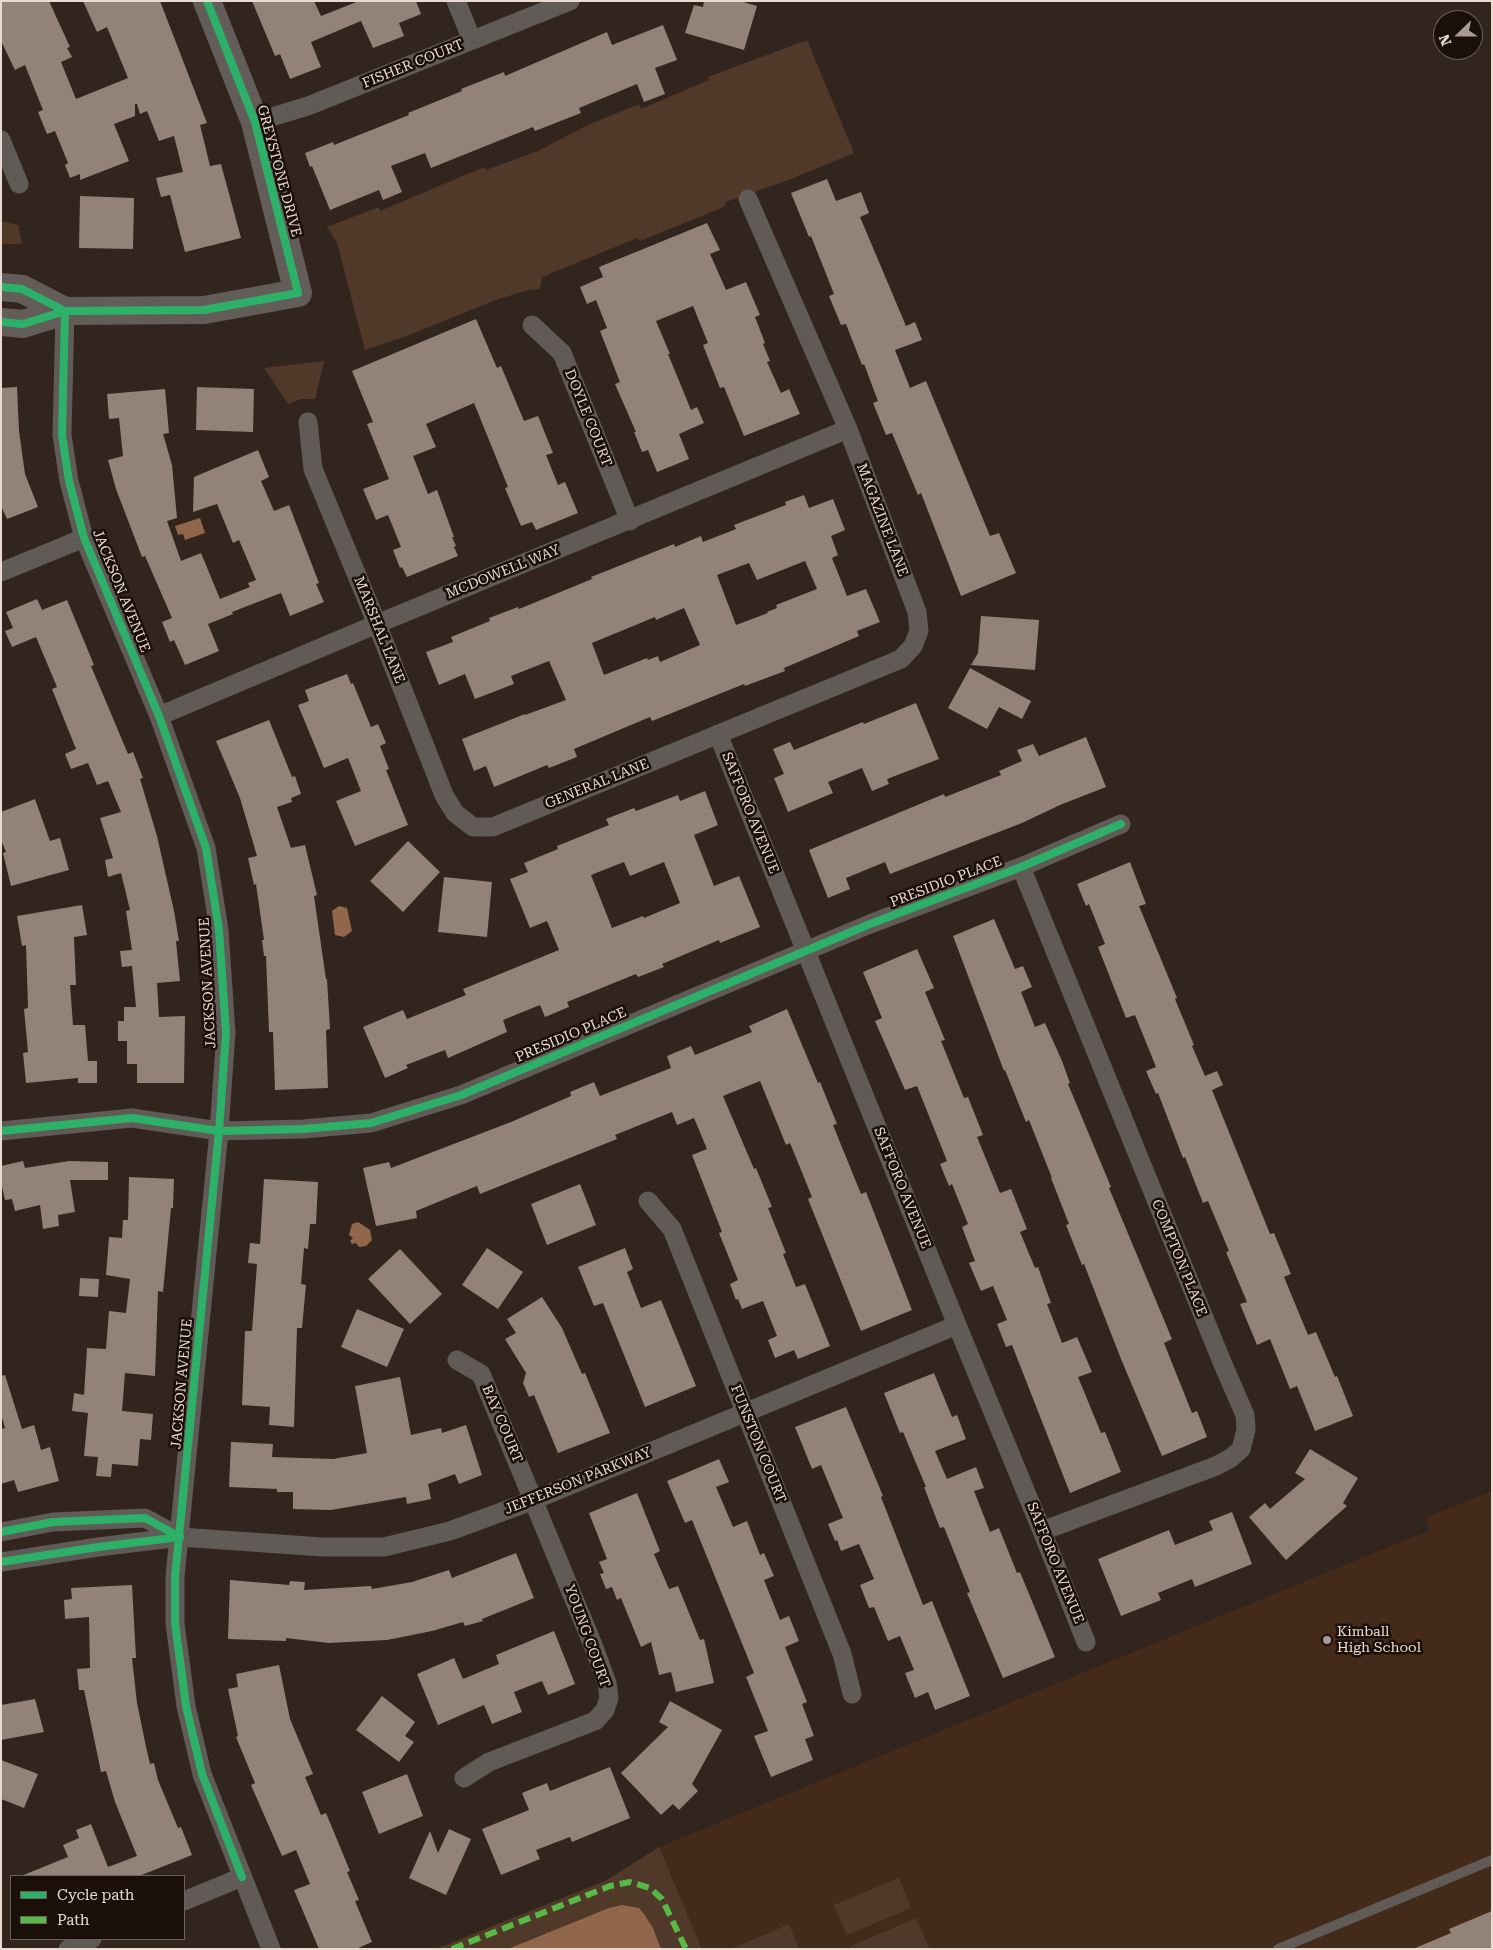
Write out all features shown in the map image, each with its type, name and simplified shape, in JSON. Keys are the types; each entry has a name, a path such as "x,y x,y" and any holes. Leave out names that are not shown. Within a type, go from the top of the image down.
{"street":[{"name":"GREYSTONE DRIVE","path":"65,311 204,310 298,293 255,122 207,1"},
{"path":"456,1 472,40"},
{"name":"FISHER COURT","path":"255,122 308,106 570,1"},
{"path":"1,140 19,184"},
{"name":"MAGAZINE LANE","path":"718,734 901,659 913,646 919,631 916,612 848,429 748,199"},
{"path":"1,287 22,289 65,311"},
{"path":"1,322 23,324 65,311"},
{"name":"JACKSON AVENUE","path":"65,311 62,435 69,481 84,538 159,716 206,848 220,930 226,1032 175,1577 176,1623 186,1706 202,1774 271,1949"},
{"name":"DOYLE COURT","path":"532,325 562,353 630,521"},
{"name":"MARSHAL LANE","path":"308,422 313,469 377,624 444,795 455,813 473,827"},
{"name":"MCDOWELL WAY","path":"159,716 848,429"},
{"path":"1,572 84,538"},
{"name":"GENERAL LANE","path":"473,827 493,827 718,734"},
{"name":"SAFFORO AVENUE","path":"718,734 1086,1642"},
{"name":"PRESIDIO PLACE","path":"1,1131 132,1118 218,1130 303,1129 371,1123 461,1095 870,924 1021,867 1121,824"},
{"name":"COMPTON PLACE","path":"1021,867 1242,1407 1245,1415 1246,1430 1241,1449 1232,1458 1216,1466 1042,1531"},
{"name":"FUNSTON COURT","path":"648,1201 672,1229 842,1654 852,1694"},
{"name":"JEFFERSON PARKWAY","path":"1,1562 180,1537 322,1547 384,1547 450,1531 534,1500 957,1325"},
{"name":"BAY COURT","path":"457,1360 481,1374 534,1500"},
{"name":"YOUNG COURT","path":"464,1778 489,1762 595,1721 605,1710 609,1698 606,1683 592,1645 534,1500"},
{"name":"JEFFERSON PARKWAY","path":"1,1532 53,1522 145,1518 180,1537"},
{"path":"185,1902 242,1877"},
{"path":"68,1949 90,1940"}],"lane":[{"path":"1278,1949 1492,1860"}],"shaded area":[{"path":"807,40 854,153 791,179 726,202 724,207 640,241 637,238 542,277 540,289 528,290 493,301 407,336 365,350 337,243 327,227 379,207 380,211 484,167 486,170 538,151 588,125 639,104 641,109 709,80 708,77"},
{"path":"1,221 18,225 22,244 1,244"},
{"path":"324,361 315,399 301,399 288,404 264,368"},
{"path":"200,518 205,533 185,540 183,534 178,535 175,526"},
{"path":"339,906 347,908 352,931 344,937 335,935 332,911"},
{"path":"358,1222 370,1230 372,1240 366,1246 359,1247 356,1243 352,1244 350,1241 353,1238 349,1235 352,1224"},
{"name":"Kimball High School","path":"1492,1491 1492,1949 702,1949 659,1847 1430,1530 1425,1518"},
{"path":"659,1847 702,1949 436,1949 607,1880"},
{"path":"899,1878 911,1908 847,1935 834,1905"},
{"path":"622,1905 639,1908 653,1928 661,1949 508,1949 609,1908"},
{"path":"916,1918 929,1948 853,1949 851,1946"},
{"path":"789,1924 799,1949 731,1949"}],"building":[{"path":"1,1 49,1 70,47 67,48 72,57 61,62 76,99 128,78 107,27 97,32 83,1 160,1 207,123 200,125 210,166 221,164 241,238 185,252 170,195 161,197 156,178 183,172 174,136 159,141 147,111 140,114 137,104 135,104 135,116 114,124 129,161 80,180 80,174 70,178 65,165 68,163 55,131 47,134 38,112 43,110 25,65 15,70 1,41"},
{"path":"252,1 314,1 321,16 359,1 416,1 421,14 399,23 404,36 373,48 361,21 311,42 321,67 290,79 280,54 275,56"},
{"path":"704,1 740,1 757,6 744,50 685,33 694,5 703,7"},
{"path":"663,25 677,60 655,68 665,94 644,102 637,84 579,108 581,113 535,131 533,127 431,168 425,153 391,166 402,192 383,200 379,190 330,210 305,153 333,142 334,145 409,115 408,113 462,91 461,89 504,72 505,76 607,32 612,45"},
{"path":"827,179 836,201 861,192 869,213 860,217 906,326 915,322 922,340 895,350 910,388 926,381 990,536 999,533 1016,573 961,596 921,493 918,495 892,433 886,435 873,403 878,401 864,364 862,365 846,324 841,325 829,296 834,294 811,236 809,237 791,193"},
{"path":"80,196 134,198 133,249 79,248"},
{"path":"707,223 720,250 710,254 726,290 746,282 760,315 755,317 770,361 767,362 781,393 789,389 800,414 744,436 724,387 720,388 703,345 708,343 693,306 656,321 691,410 697,407 704,423 679,434 689,459 657,472 648,450 642,452 634,432 636,432 615,384 620,382 600,331 607,328 596,300 587,304 580,287 603,277 599,267"},
{"path":"476,319 497,368 501,366 524,421 538,416 553,453 546,455 558,485 565,482 578,513 536,530 532,522 521,526 505,488 508,487 474,403 426,424 436,447 413,456 428,494 437,490 454,537 452,537 456,546 454,547 458,556 407,577 402,567 400,568 393,550 401,547 388,515 376,520 363,489 389,479 367,424 373,422 352,371"},
{"path":"17,387 19,431 25,474 38,507 7,519 1,506 1,388"},
{"path":"197,387 254,389 253,432 196,430"},
{"path":"165,389 169,433 163,434 172,465 177,518 167,521 181,561 201,553 220,599 250,587 248,583 256,580 239,540 233,543 217,504 193,512 194,477 258,450 269,477 261,481 274,511 289,505 319,583 316,584 324,602 290,616 281,593 232,612 233,614 208,624 219,651 185,665 174,640 170,642 162,622 172,618 145,556 142,557 116,489 108,460 123,456 119,418 109,419 107,394"},
{"path":"804,495 809,508 833,499 845,530 831,536 838,555 832,558 847,596 866,589 880,622 857,631 859,636 784,668 785,671 745,686 744,684 652,721 650,717 574,749 577,757 549,768 547,765 494,787 486,766 474,771 462,739 566,700 549,661 511,676 514,684 475,699 465,674 439,685 426,652 453,642 451,637 490,621 489,618 518,607 519,609 592,579 591,577 674,544 675,547 701,536 703,542 736,529 734,525 786,505 785,502","holes":["805,561 817,589 776,605 777,608 768,613 736,625 717,575 749,563 757,580","684,608 700,645 660,662 658,656 648,660 647,658 604,675 592,643 655,617 656,620"]},
{"path":"37,599 42,610 67,600 94,665 91,666 128,754 133,752 143,778 140,779 157,836 179,941 176,941 180,981 157,983 159,1017 185,1016 184,1083 137,1083 137,1064 127,1064 127,1041 118,1041 118,1021 124,1021 124,1007 136,1007 132,966 122,967 120,951 132,950 126,911 130,910 121,873 108,877 105,860 113,858 100,818 121,812 108,781 97,785 88,763 71,769 65,754 76,749 52,689 57,687 36,637 12,647 5,631 13,628 6,612"},
{"path":"981,616 1039,620 1035,670 971,665 978,653"},
{"path":"970,668 1031,701 1022,719 999,707 987,729 948,708"},
{"path":"347,674 351,684 353,683 371,727 378,724 386,743 380,746 389,769 386,770 408,825 355,846 336,801 361,791 348,758 324,768 298,705 309,701 305,690"},
{"path":"916,703 939,759 887,779 889,784 872,791 862,768 828,782 833,793 788,812 774,778 784,774 773,749 790,742 794,750"},
{"path":"269,720 292,777 295,776 301,794 291,798 292,802 277,807 291,848 305,845 317,895 314,896 327,979 330,1029 326,1030 328,1088 275,1090 273,1032 269,1032 266,956 264,956 262,940 264,940 256,884 254,885 248,858 257,856 240,798 216,741"},
{"path":"1086,737 1106,787 1060,805 1022,823 890,874 885,862 846,878 850,889 828,898 809,850 944,794 945,797 1001,775 999,771 1022,761 1017,750 1033,744 1039,756"},
{"path":"705,791 718,825 694,835 714,886 739,876 760,927 720,943 719,940 662,964 664,967 638,977 636,974 567,1002 569,1007 545,1017 540,1005 503,1020 507,1032 448,1058 445,1050 406,1065 408,1068 385,1078 363,1027 403,1010 407,1019 466,995 463,989 559,950 547,921 530,928 510,879 528,872 524,863 558,849 557,846 609,825 606,819 634,808 636,811 678,795 680,801","holes":["624,862 630,876 664,862 680,903 644,918 643,916 612,928 591,875"]},
{"path":"35,799 50,841 60,838 69,870 11,886 3,853 6,852 1,840 1,812"},
{"path":"408,841 440,872 403,912 370,881"},
{"path":"1130,862 1146,904 1139,906 1177,998 1175,999 1194,1045 1192,1046 1205,1076 1217,1071 1223,1085 1212,1090 1270,1234 1274,1233 1291,1274 1284,1277 1308,1335 1316,1332 1353,1416 1315,1431 1297,1386 1290,1389 1270,1339 1257,1345 1240,1304 1247,1302 1226,1252 1229,1251 1208,1201 1203,1203 1158,1093 1156,1094 1146,1071 1156,1067 1135,1015 1126,1018 1098,947 1105,944 1089,904 1086,906 1077,884"},
{"path":"444,877 492,882 487,937 438,932"},
{"path":"82,905 87,935 74,937 76,985 70,985 73,1025 85,1025 88,1061 97,1061 97,1083 78,1083 78,1078 26,1083 23,1053 28,1052 24,1009 28,1008 26,945 22,946 17,916"},
{"path":"994,919 1015,969 1023,966 1032,987 1021,992 1035,1027 1045,1023 1062,1061 1070,1083 1068,1084 1111,1187 1109,1188 1172,1339 1164,1343 1192,1413 1197,1411 1207,1437 1162,1456 1084,1264 1082,1265 1066,1225 1069,1224 1029,1120 1026,1122 1004,1071 953,936"},
{"path":"917,949 934,988 925,992 945,1040 941,1041 964,1098 968,1097 983,1135 977,1137 1000,1193 1011,1189 1027,1229 1020,1232 1035,1268 1038,1267 1051,1303 1047,1304 1062,1343 1077,1337 1092,1372 1078,1377 1101,1433 1105,1432 1121,1472 1070,1493 1012,1345 1006,1347 997,1324 1007,1320 993,1286 981,1291 969,1263 975,1261 962,1227 968,1224 952,1184 949,1186 940,1164 947,1161 917,1086 905,1090 875,1021 882,1018 863,972"},
{"path":"787,1009 837,1124 833,1125 861,1194 866,1192 912,1310 861,1331 808,1199 812,1197 790,1143 786,1145 760,1081 723,1096 772,1207 768,1208 786,1253 783,1254 796,1287 805,1284 830,1346 798,1359 794,1350 775,1358 768,1340 777,1336 763,1301 742,1309 738,1299 736,1300 730,1284 738,1280 719,1233 722,1232 692,1155 707,1149 694,1118 677,1125 672,1112 615,1135 617,1139 480,1194 477,1186 416,1211 417,1218 376,1226 363,1168 389,1162 391,1168 511,1122 571,1096 570,1092 594,1082 600,1096 671,1068 667,1056 691,1046 695,1055 752,1032 749,1026"},
{"path":"23,1161 25,1168 69,1161 108,1162 108,1180 70,1180 75,1212 58,1215 59,1226 43,1229 40,1205 15,1211 12,1199 5,1200 1,1182 1,1166"},
{"path":"129,1177 174,1179 173,1208 171,1208 163,1292 158,1291 155,1376 125,1373 122,1411 153,1414 151,1440 140,1439 138,1466 112,1464 111,1477 96,1476 98,1457 84,1456 88,1413 72,1411 74,1393 84,1395 87,1348 106,1349 109,1311 126,1313 130,1279 106,1275 109,1237 122,1238 123,1220 128,1220"},
{"path":"264,1179 318,1182 316,1224 310,1224 308,1249 304,1248 301,1284 306,1285 302,1328 297,1328 294,1427 269,1425 270,1407 242,1405 245,1331 252,1331 257,1264 248,1263 250,1243 260,1244"},
{"path":"580,1184 596,1225 547,1245 531,1204"},
{"path":"487,1248 523,1272 498,1309 462,1285"},
{"path":"625,1248 633,1269 627,1272 641,1308 661,1300 696,1386 645,1407 603,1303 594,1306 578,1267"},
{"path":"400,1249 442,1294 410,1324 368,1279"},
{"path":"80,1278 99,1279 98,1297 79,1296"},
{"path":"542,1297 562,1328 582,1374 585,1373 610,1433 558,1453 534,1395 529,1397 523,1383 526,1373 505,1339 516,1333 507,1319"},
{"path":"357,1309 404,1329 387,1367 341,1347"},
{"path":"934,1373 952,1417 957,1415 966,1439 935,1451 947,1479 976,1467 984,1488 974,1491 990,1532 999,1528 1017,1573 1020,1572 1055,1657 1003,1678 967,1593 970,1592 944,1527 940,1528 924,1487 926,1487 903,1432 900,1433 884,1393"},
{"path":"5,1375 22,1429 34,1425 41,1450 50,1447 59,1481 18,1492 14,1480 1,1484 1,1429 5,1428 1,1414 1,1376"},
{"path":"400,1377 411,1435 441,1428 442,1433 466,1425 482,1475 459,1484 455,1474 428,1484 431,1499 407,1504 406,1497 331,1510 293,1509 293,1492 277,1492 277,1489 229,1487 231,1442 273,1444 272,1457 333,1459 367,1453 355,1386"},
{"path":"846,1407 883,1496 881,1497 923,1605 932,1601 970,1696 935,1710 928,1692 915,1698 905,1673 914,1670 900,1636 888,1641 874,1607 869,1608 860,1585 874,1579 859,1544 841,1551 837,1540 835,1541 828,1524 843,1518 821,1465 812,1469 795,1427"},
{"path":"1310,1449 1358,1478 1343,1503 1347,1506 1286,1560 1249,1517 1265,1503 1270,1509 1305,1479 1295,1473"},
{"path":"719,1459 729,1482 716,1487 733,1527 747,1521 760,1555 764,1553 774,1576 764,1580 780,1620 789,1616 799,1641 785,1647 807,1702 802,1704 814,1736 805,1739 813,1760 771,1777 754,1736 768,1731 746,1677 754,1673 692,1520 685,1523 667,1481"},
{"path":"637,1493 660,1551 654,1554 669,1589 678,1586 700,1640 704,1639 714,1683 676,1692 671,1672 659,1675 651,1642 641,1647 621,1598 617,1600 612,1587 606,1589 600,1574 604,1573 599,1562 607,1559 589,1513"},
{"path":"1232,1512 1252,1564 1195,1587 1192,1579 1158,1593 1161,1600 1121,1616 1098,1559 1169,1530 1175,1545 1213,1530 1209,1521"},
{"path":"516,1553 534,1598 482,1619 483,1621 465,1626 463,1622 432,1631 387,1640 329,1643 286,1638 286,1641 228,1639 230,1580 289,1585 290,1581 305,1582 304,1590 371,1586 372,1589 412,1582 449,1570 452,1578"},
{"path":"132,1585 136,1658 132,1658 137,1703 145,1742 150,1764 154,1763 158,1780 178,1828 181,1827 192,1855 142,1875 23,1875 68,1857 63,1845 79,1838 76,1830 91,1824 108,1867 137,1856 115,1802 106,1771 101,1772 84,1690 79,1690 77,1669 90,1668 89,1617 65,1619 64,1600 72,1599 71,1588"},
{"path":"554,1631 575,1684 548,1695 542,1681 514,1692 522,1712 492,1724 484,1705 438,1725 417,1674 454,1658 463,1679 499,1664 496,1655"},
{"path":"279,1665 290,1719 313,1774 305,1777 321,1815 326,1813 350,1871 347,1872 359,1900 355,1901 372,1942 356,1949 319,1949 294,1890 310,1884 296,1850 282,1856 251,1785 255,1783 236,1737 238,1736 228,1689 238,1687 236,1674"},
{"path":"382,1696 415,1722 405,1736 414,1742 399,1762 356,1730"},
{"path":"35,1699 44,1732 1,1740 1,1705"},
{"path":"670,1701 722,1730 692,1784 698,1791 679,1810 673,1804 661,1815 621,1773 668,1727 659,1722"},
{"path":"1,1760 38,1774 24,1808 1,1799"},
{"path":"610,1767 630,1818 572,1842 570,1837 536,1850 540,1859 501,1875 482,1829 529,1810 522,1793 547,1783 550,1791"},
{"path":"407,1774 423,1816 379,1834 362,1792"},
{"path":"449,1829 471,1839 446,1895 409,1878 430,1831 438,1853"},
{"path":"1492,1911 1492,1949 1413,1949 1451,1933 1449,1929"}],"marked path":[{"path":"452,1949 610,1886 630,1882 650,1888 662,1899 686,1949"}],"cycle path":[{"path":"1,322 23,324 65,311 204,310 298,293 255,122 207,1"},
{"path":"1,287 22,289 65,311"},
{"path":"65,311 62,435 69,481 84,538 159,716 206,848 219,930 226,1033 219,1131 175,1577 175,1623 186,1706 202,1774 242,1877"},
{"path":"1,1131 132,1118 219,1131 303,1129 371,1123 461,1095 870,924 1021,867 1121,824"},
{"path":"1,1532 53,1522 145,1518 180,1537"},
{"path":"1,1562 180,1537"}],"place":[{"name":"Kimball High School","path":"1327,1640"}]}
